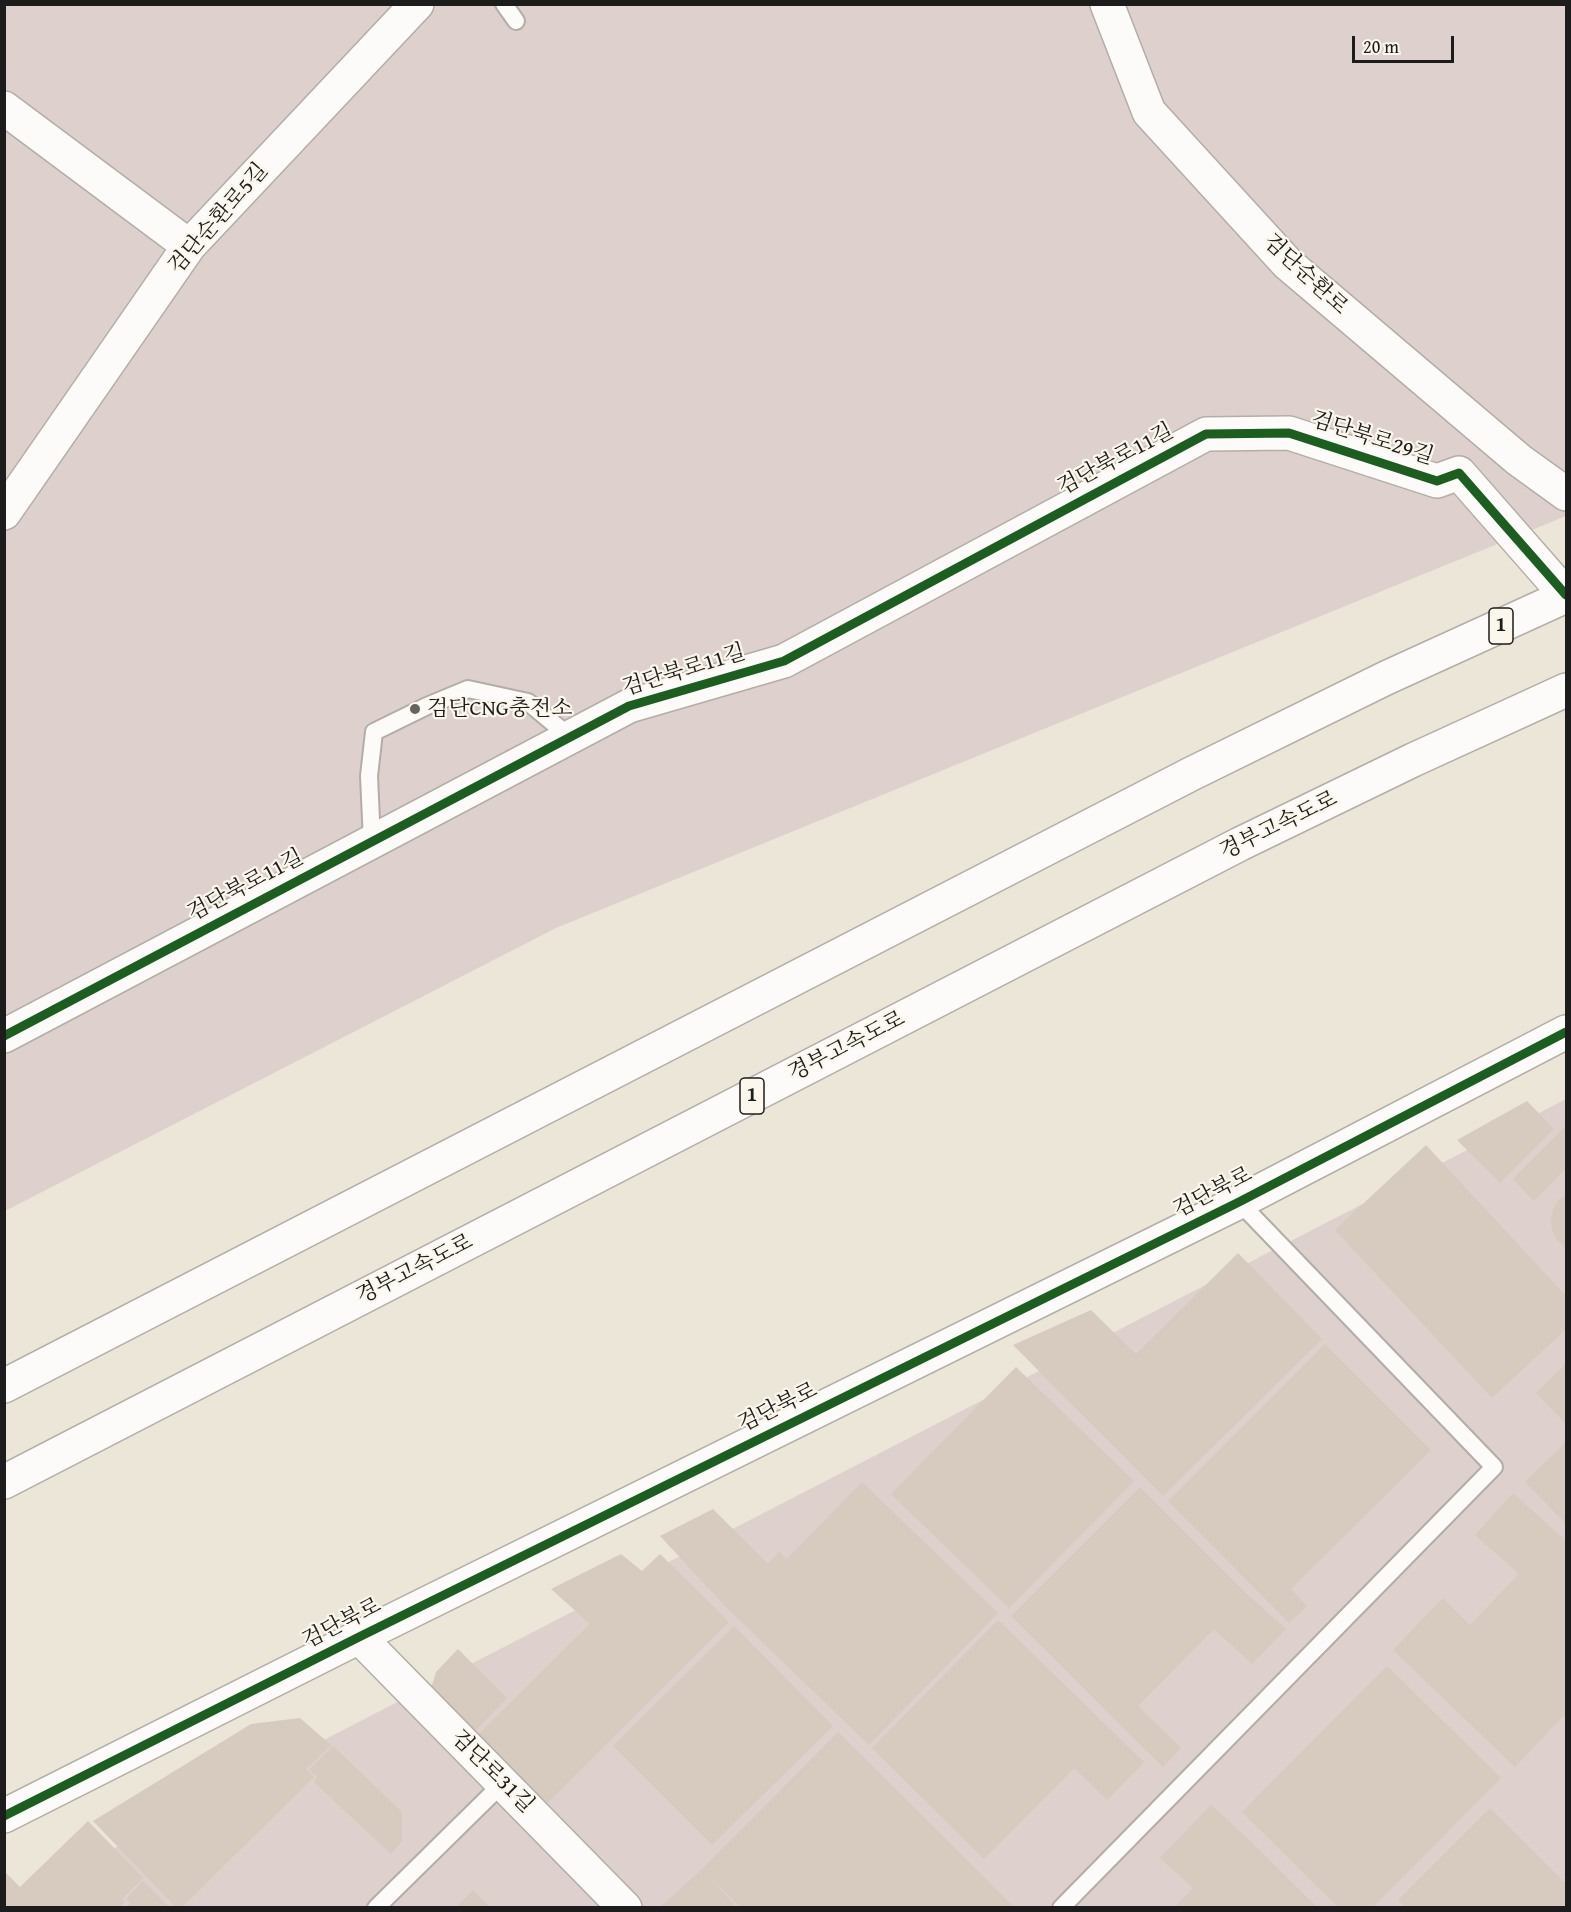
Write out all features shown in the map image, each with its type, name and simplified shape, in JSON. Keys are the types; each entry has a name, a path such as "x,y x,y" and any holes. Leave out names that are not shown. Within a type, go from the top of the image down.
{"main road":[{"name":"검단순환로5길","path":"4,513 189,246 417,4"},
{"name":"검단순환로","path":"1107,4 1149,111 1288,264 1519,460 1566,494"},
{"path":"4,108 189,246"},
{"name":"검단북로29길","path":"1289,433 1437,481 1460,473 1566,596"},
{"name":"검단북로11길","path":"4,1036 629,706 784,661 1206,434 1289,433"},
{"name":"1","path":"4,1386 1170,785 1436,656 1566,596"},
{"name":"경부고속도로","path":"4,1482 1240,844 1566,690"},
{"name":"검단북로","path":"4,1816 359,1637 1239,1202 1566,1032"},
{"name":"검단로31길","path":"359,1637 625,1908"}],"lane":[{"path":"504,4 516,21"},
{"path":"372,842 369,776 374,732 468,689 528,702 570,737"},
{"path":"1061,1908 1494,1467 1239,1202"},
{"path":"376,1908 502,1783"}],"shaded area":[{"path":"5,5 1566,5 1566,516 556,928 5,1211"},
{"path":"1566,1099 1566,1907 5,1908 4,1905"}],"building":[{"path":"1527,1101 1554,1129 1500,1183 1457,1140"},
{"path":"1566,1126 1566,1168 1534,1201 1513,1179"},
{"path":"1426,1145 1566,1296 1566,1329 1492,1398 1335,1230"},
{"path":"1566,1194 1566,1249 1557,1240 1552,1230 1551,1219 1558,1200"},
{"path":"1238,1253 1322,1339 1163,1496 1013,1345 1091,1310 1136,1354"},
{"path":"1325,1344 1431,1450 1291,1589 1307,1606 1289,1623 1168,1501"},
{"path":"1566,1363 1566,1424 1536,1393"},
{"path":"1016,1367 1134,1481 1009,1608 891,1494"},
{"path":"1566,1442 1566,1524 1525,1482"},
{"path":"862,1482 998,1613 869,1745 726,1607 660,1536 713,1509 768,1564 779,1552 787,1559"},
{"path":"1140,1487 1248,1595 1286,1629 1252,1664 1214,1629 1138,1706 1181,1748 1163,1767 1011,1616"},
{"path":"1513,1493 1566,1541 1566,1713 1515,1767 1393,1650 1443,1598 1470,1625 1519,1574 1475,1535"},
{"path":"621,1554 642,1571 660,1554 729,1622 547,1803 478,1735 590,1624 551,1589"},
{"path":"998,1620 1144,1762 1107,1800 1074,1768 984,1859 872,1748"},
{"path":"734,1626 833,1726 712,1845 613,1746"},
{"path":"458,1649 507,1698 475,1731 431,1689 436,1672"},
{"path":"1387,1666 1501,1778 1372,1908 1339,1908 1242,1812"},
{"path":"300,1718 331,1745 306,1769 314,1777 181,1908 176,1908 93,1821 251,1724"},
{"path":"838,1732 1015,1908 741,1908 711,1878 737,1908 659,1908 702,1869"},
{"path":"333,1746 402,1812 402,1841 391,1854 314,1782 317,1777 309,1770"},
{"path":"1211,1805 1318,1908 1174,1908 1193,1888 1160,1858"},
{"path":"1490,1808 1566,1884 1566,1908 1406,1908 1398,1900"},
{"path":"88,1821 143,1878 122,1899 125,1902 119,1908 4,1908 4,1871 20,1887"},
{"path":"143,1881 170,1908 126,1908 130,1903 126,1899"},
{"path":"473,1890 491,1908 455,1908"}],"cycle path":[{"path":"4,1036 629,706 784,661 1206,434 1289,433 1437,481 1459,473 1566,595"},
{"path":"4,1816 359,1637 1239,1202 1566,1032"}],"place":[{"name":"검단CNG충전소","path":"415,709"}]}
